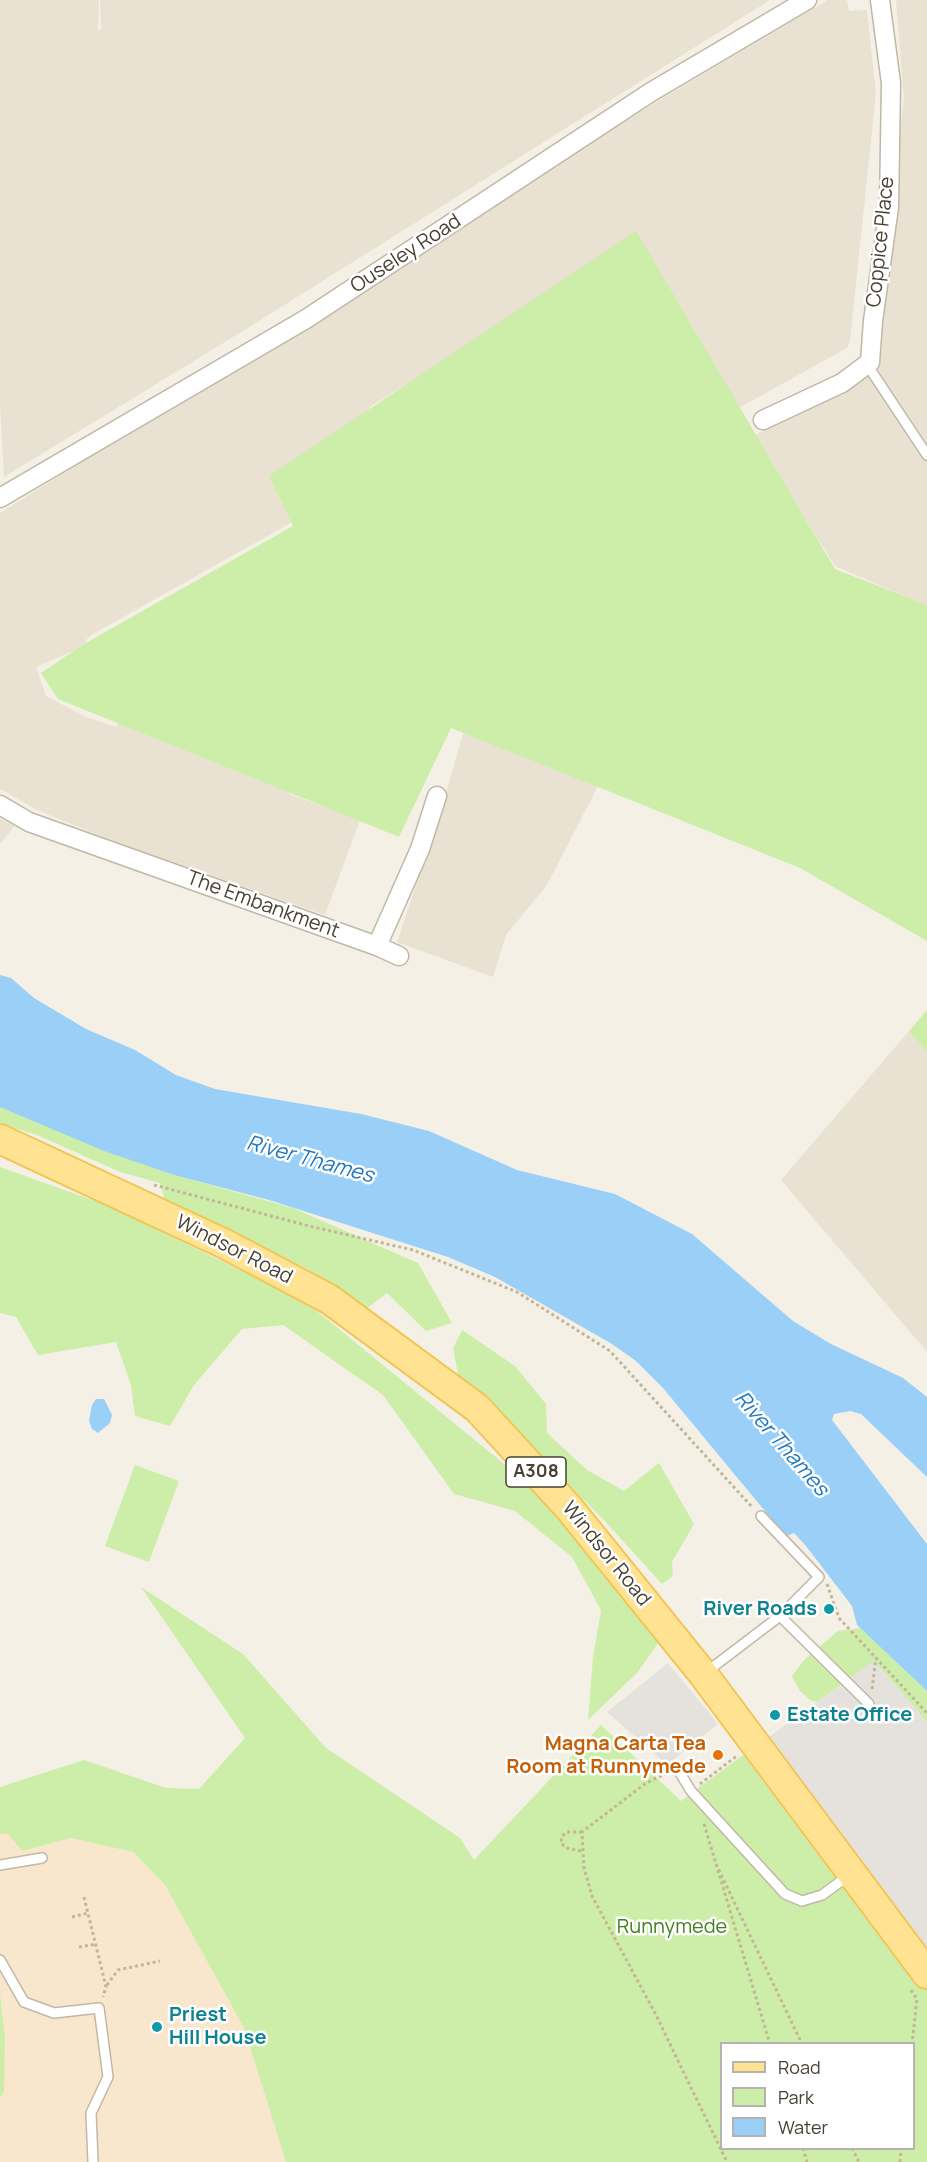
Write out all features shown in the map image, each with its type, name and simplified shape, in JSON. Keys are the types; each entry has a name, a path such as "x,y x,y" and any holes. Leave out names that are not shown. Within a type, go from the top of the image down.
{"main road":[{"name":"Windsor Road","path":"0,1139 225,1244 329,1299 477,1408 569,1508 703,1674 927,1974"}],"street":[{"name":"Ouseley Road","path":"0,498 306,320 651,92 807,0"},
{"name":"Coppice Place","path":"868,366 889,207 891,83 880,0"},
{"path":"763,420 842,383 868,366"},
{"path":"377,946 420,849 437,796"},
{"name":"The Embankment","path":"0,805 29,822 377,946 399,956"}],"lane":[{"path":"868,366 927,455"},
{"path":"703,1674 780,1616 819,1576 761,1516"},
{"path":"780,1616 869,1704"},
{"path":"677,1768 694,1794 785,1894 802,1900 822,1895 852,1873"},
{"path":"0,1865 42,1858"},
{"path":"0,1960 24,2002 54,2013 99,2008 108,2077 91,2113 93,2162"}],"path":[{"path":"145,1182 309,1226 413,1250 517,1292 610,1351 761,1516"},
{"path":"819,1576 829,1586 839,1618 927,1713"},
{"path":"869,1704 876,1658"},
{"path":"754,1743 694,1794 770,2042"},
{"path":"581,1851 566,1848 561,1843 562,1836 567,1832 582,1832 646,1783 677,1768"},
{"path":"582,1832 581,1851 591,1896 655,2013 720,2148"},
{"path":"711,1855 802,2042"},
{"path":"84,1897 106,1987"},
{"path":"72,1917 88,1913"},
{"path":"79,1947 96,1944"},
{"path":"99,2008 106,1987 118,1970 160,1961"}],"shaded area":[{"path":"0,0 99,0 98,30 101,29 100,0 770,0 243,331 4,477 0,404"},
{"path":"828,0 847,0 849,11 867,10 876,93 850,341 847,348 737,409 572,282 371,406 320,491 328,502 93,634 86,640 84,646 36,667 46,696 86,717 116,727 136,683 308,747 289,794 360,820 325,915 110,840 37,810 0,789 0,513 663,98"},
{"path":"896,0 927,0 927,606 835,566 754,436 861,372 872,358 904,98"},
{"path":"467,720 598,786 547,885 506,935 493,977 397,942 442,807"},
{"path":"0,819 15,826 0,844"},
{"path":"909,1031 927,1052 927,1352 781,1180"},
{"path":"874,1661 927,1722 927,1950 769,1737"},
{"path":"668,1663 718,1724 667,1765 607,1712"},
{"path":"8,1833 22,1851 71,1838 133,1852 165,1885 244,2028 286,2162 0,2162 0,1834"}],"green space":[{"path":"636,231 835,569 927,605 927,941 800,868 451,728 399,837 58,699 41,673 84,644 293,526 269,476"},
{"path":"927,1010 927,1052 909,1031"},
{"path":"0,1102 174,1175 293,1208 418,1263 452,1323 426,1331 387,1293 366,1309 308,1269 166,1204 160,1183 120,1172 37,1135 0,1123"},
{"path":"0,1167 109,1206 307,1303 525,1481 663,1636 638,1672 588,1720 593,1657 601,1610 572,1557 515,1511 454,1494 383,1395 283,1325 242,1329 194,1385 170,1426 135,1416 131,1385 116,1342 38,1355 16,1317 0,1313"},
{"path":"462,1330 515,1366 546,1404 547,1433 587,1470 624,1491 659,1463 694,1524 672,1562 673,1576 662,1584 602,1518 458,1374 453,1348"},
{"path":"135,1465 179,1481 149,1562 105,1546"},
{"name":"Runnymede","path":"141,1587 243,1654 326,1748 460,1838 474,1860 601,1725 681,1801 750,1750 927,1988 927,2162 286,2162 244,2028 165,1885 133,1852 71,1838 22,1851 8,1834 0,1834 0,1787 84,1760 166,1788 199,1789 245,1738"},
{"path":"861,1628 927,1691 927,1722 874,1661 817,1702 810,1700 800,1691 792,1676 804,1660 838,1631"},
{"path":"0,1994 5,2037 4,2092 0,2098"}],"water":[{"name":"River Thames","path":"0,975 11,978 34,998 86,1029 135,1050 176,1075 215,1089 361,1114 429,1131 517,1170 615,1194 692,1234 793,1321 831,1344 903,1378 927,1397 927,1477 861,1414 850,1411 834,1414 832,1420 927,1544 927,1691 857,1625 852,1606 806,1546 794,1533 787,1536 779,1528 663,1388 636,1361 612,1344 495,1277 448,1257 269,1200 174,1175 104,1151 0,1107"},
{"path":"96,1399 104,1399 112,1415 110,1423 98,1433 92,1429 89,1421 92,1405"}],"place":[{"name":"River Roads","path":"829,1609"},
{"name":"Estate Office","path":"775,1715"},
{"name":"Magna Carta Tea Room at Runnymede","path":"718,1755"},
{"name":"Priest Hill House","path":"157,2027"}]}
